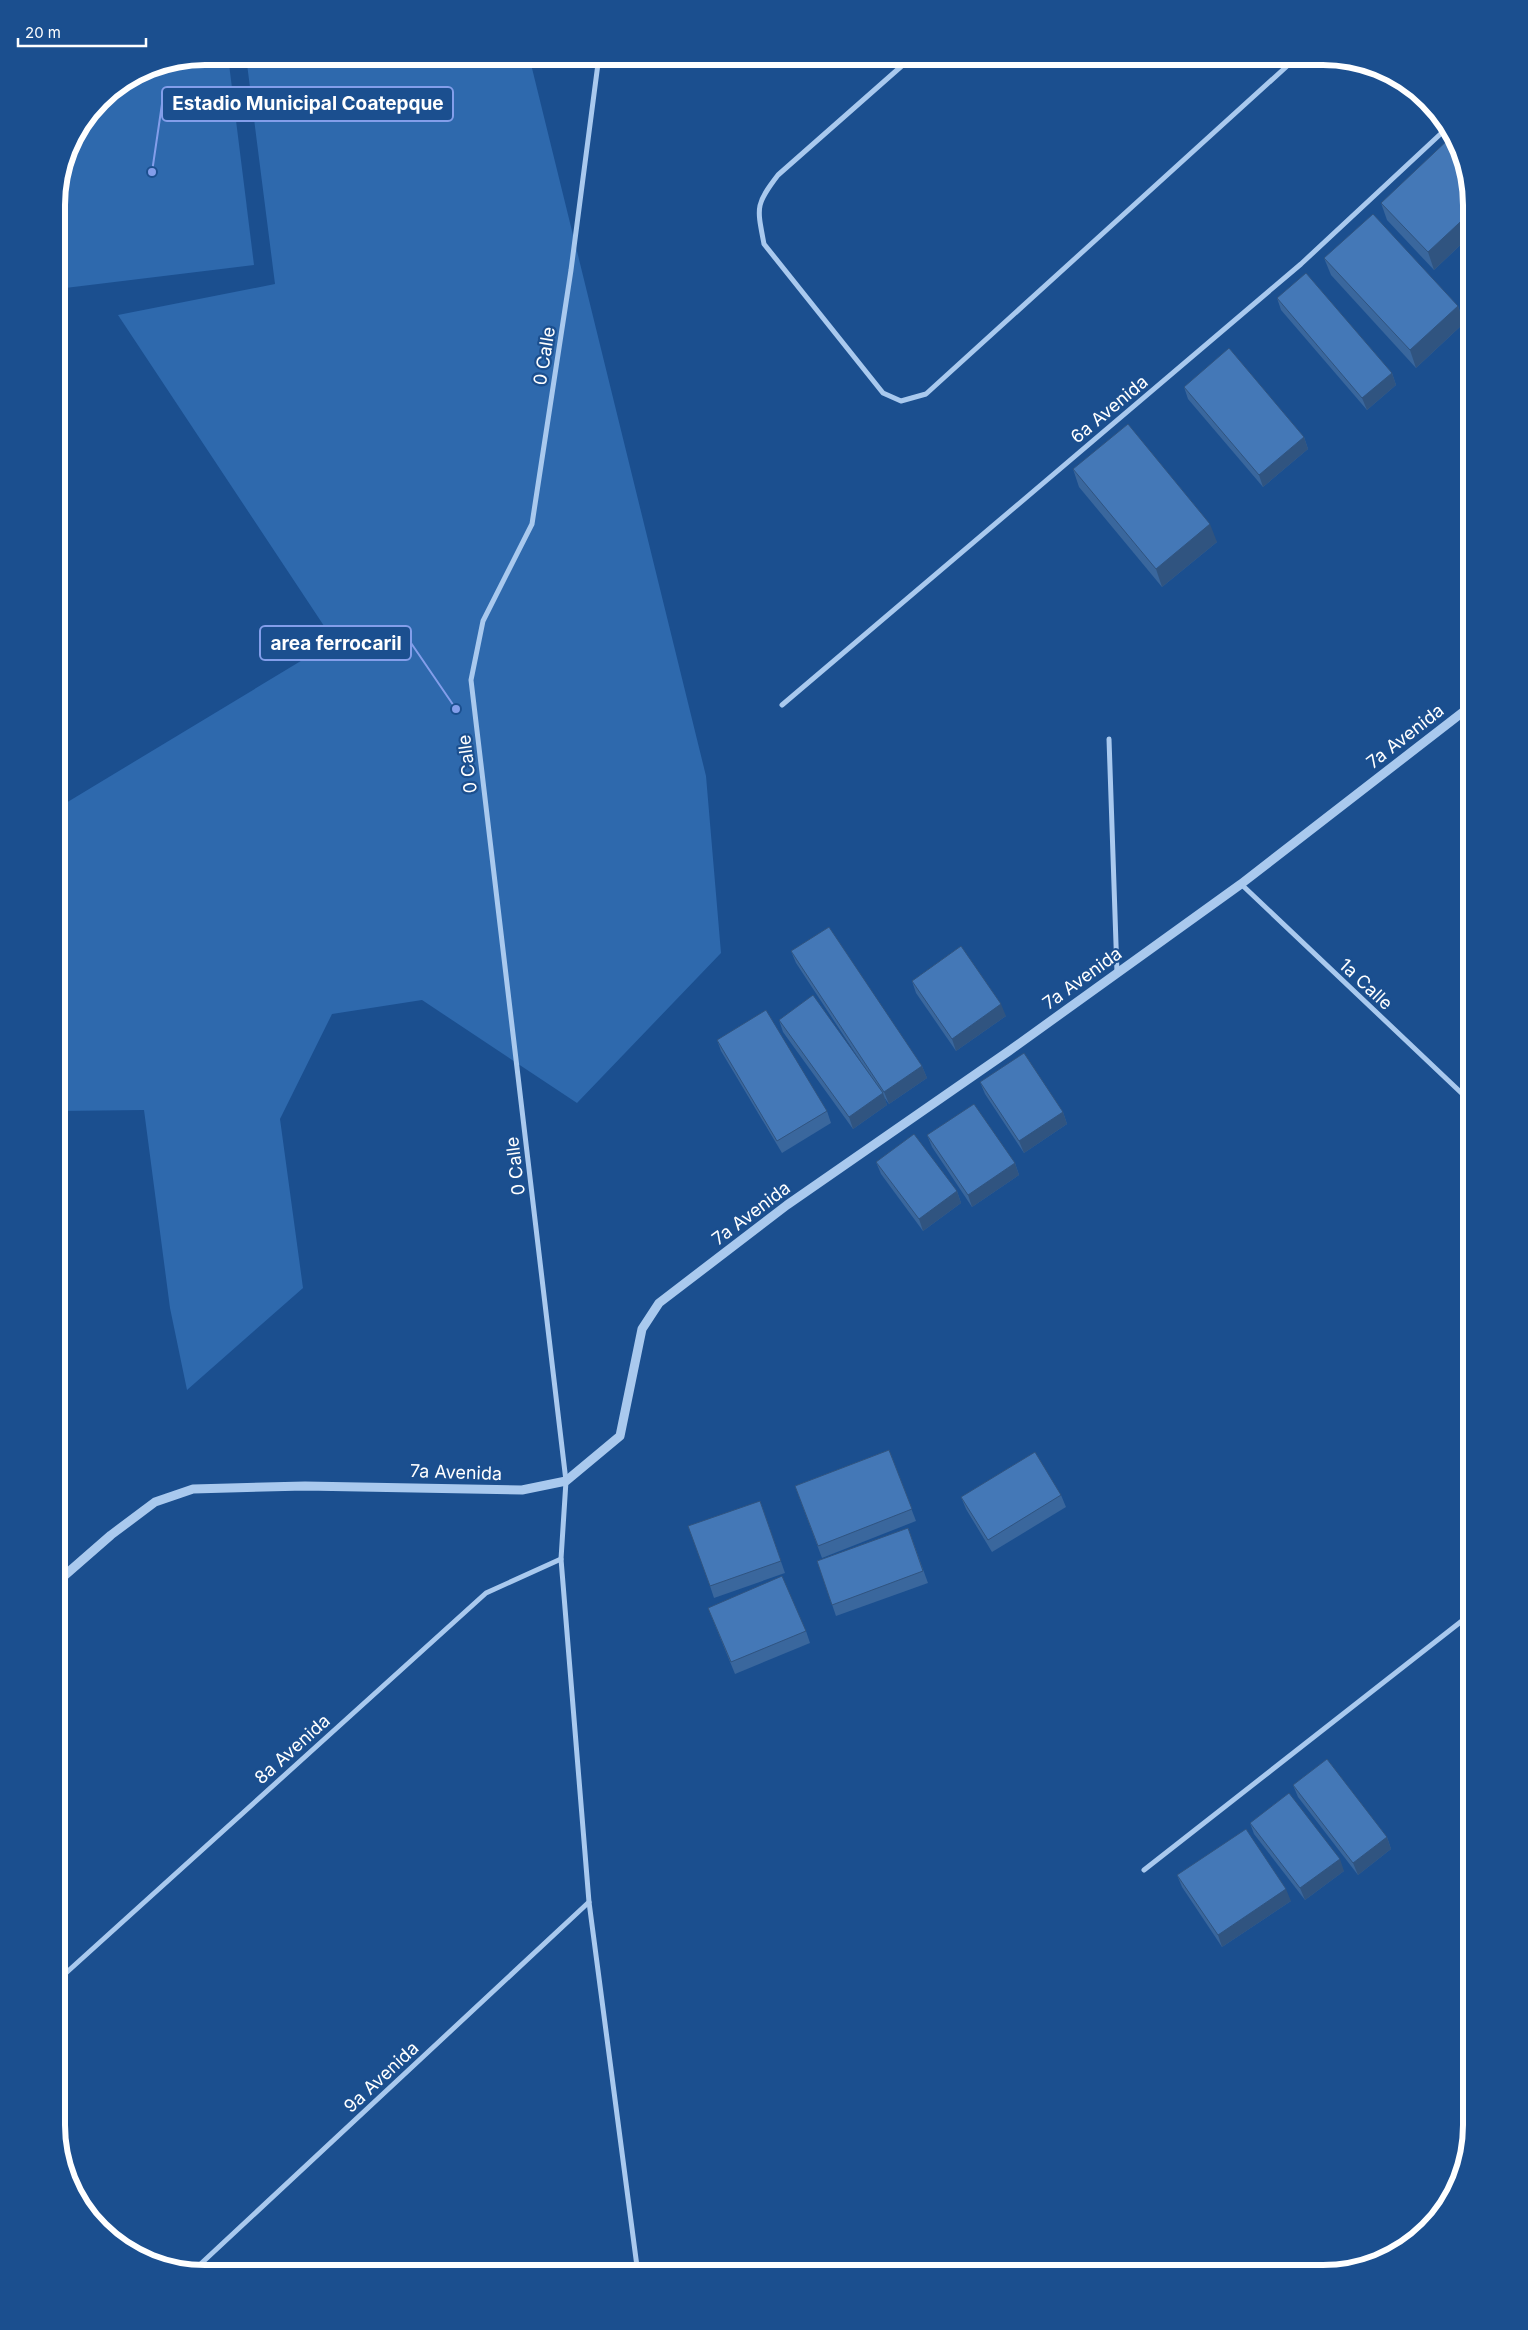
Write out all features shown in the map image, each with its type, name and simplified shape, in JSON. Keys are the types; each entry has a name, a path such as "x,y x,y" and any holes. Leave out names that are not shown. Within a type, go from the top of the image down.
{"street":[{"name":"0 Calle","path":"598,65 571,270 532,524 483,621 471,680 566,1481 561,1559 589,1902 637,2265"},
{"path":"903,65 778,175 761,198 758,217 764,244 883,393 901,400 926,394 1287,65"},
{"name":"6a Avenida","path":"782,705 1301,264 1442,132"},
{"name":"7a Avenida","path":"65,1575 111,1535 155,1502 193,1489 305,1486 522,1490 566,1481 620,1436 642,1328 659,1303 787,1206 1117,974 1241,884 1463,712"},
{"path":"1109,739 1117,974"},
{"name":"1a Calle","path":"1241,884 1463,1094"},
{"name":"8a Avenida","path":"65,1974 486,1593 561,1559"},
{"path":"1144,1870 1463,1620"},
{"name":"9a Avenida","path":"200,2265 589,1902"}],"shaded area":[{"path":"229,65 254,265 65,288 65,196 70,169 79,143 106,106 127,89 160,72 187,66"},
{"path":"247,65 531,65 706,776 721,953 577,1103 422,1000 332,1014 280,1119 303,1288 187,1390 170,1308 144,1110 65,1111 65,804 334,641 118,315 275,284"}],"building":[{"path":"1447,141 1458,169 1462,187 1463,219 1428,252 1381,203"},
{"path":"1373,214 1458,306 1410,350 1324,258"},
{"path":"1306,273 1392,373 1362,398 1277,298"},
{"path":"1229,348 1304,437 1259,475 1184,387"},
{"path":"1128,424 1210,524 1156,569 1073,469"},
{"path":"829,927 922,1066 884,1092 791,951"},
{"path":"961,946 1001,1004 952,1039 912,981"},
{"path":"813,995 883,1093 849,1117 779,1020"},
{"path":"766,1010 827,1111 777,1141 717,1040"},
{"path":"1024,1053 1063,1112 1019,1141 980,1082"},
{"path":"974,1104 1015,1163 968,1195 927,1135"},
{"path":"914,1134 957,1191 919,1219 876,1162"},
{"path":"889,1450 912,1509 818,1546 795,1486"},
{"path":"1035,1452 1061,1495 988,1540 961,1497"},
{"path":"760,1501 781,1561 710,1586 688,1526"},
{"path":"908,1528 923,1571 832,1605 817,1561"},
{"path":"782,1576 806,1631 731,1662 708,1608"},
{"path":"1327,1759 1387,1837 1353,1863 1293,1785"},
{"path":"1289,1793 1340,1859 1300,1888 1250,1823"},
{"path":"1246,1829 1286,1889 1218,1935 1177,1875"}],"place":[{"name":"Estadio Municipal Coatepque","path":"152,172"},
{"name":"area ferrocaril","path":"456,709"}]}
